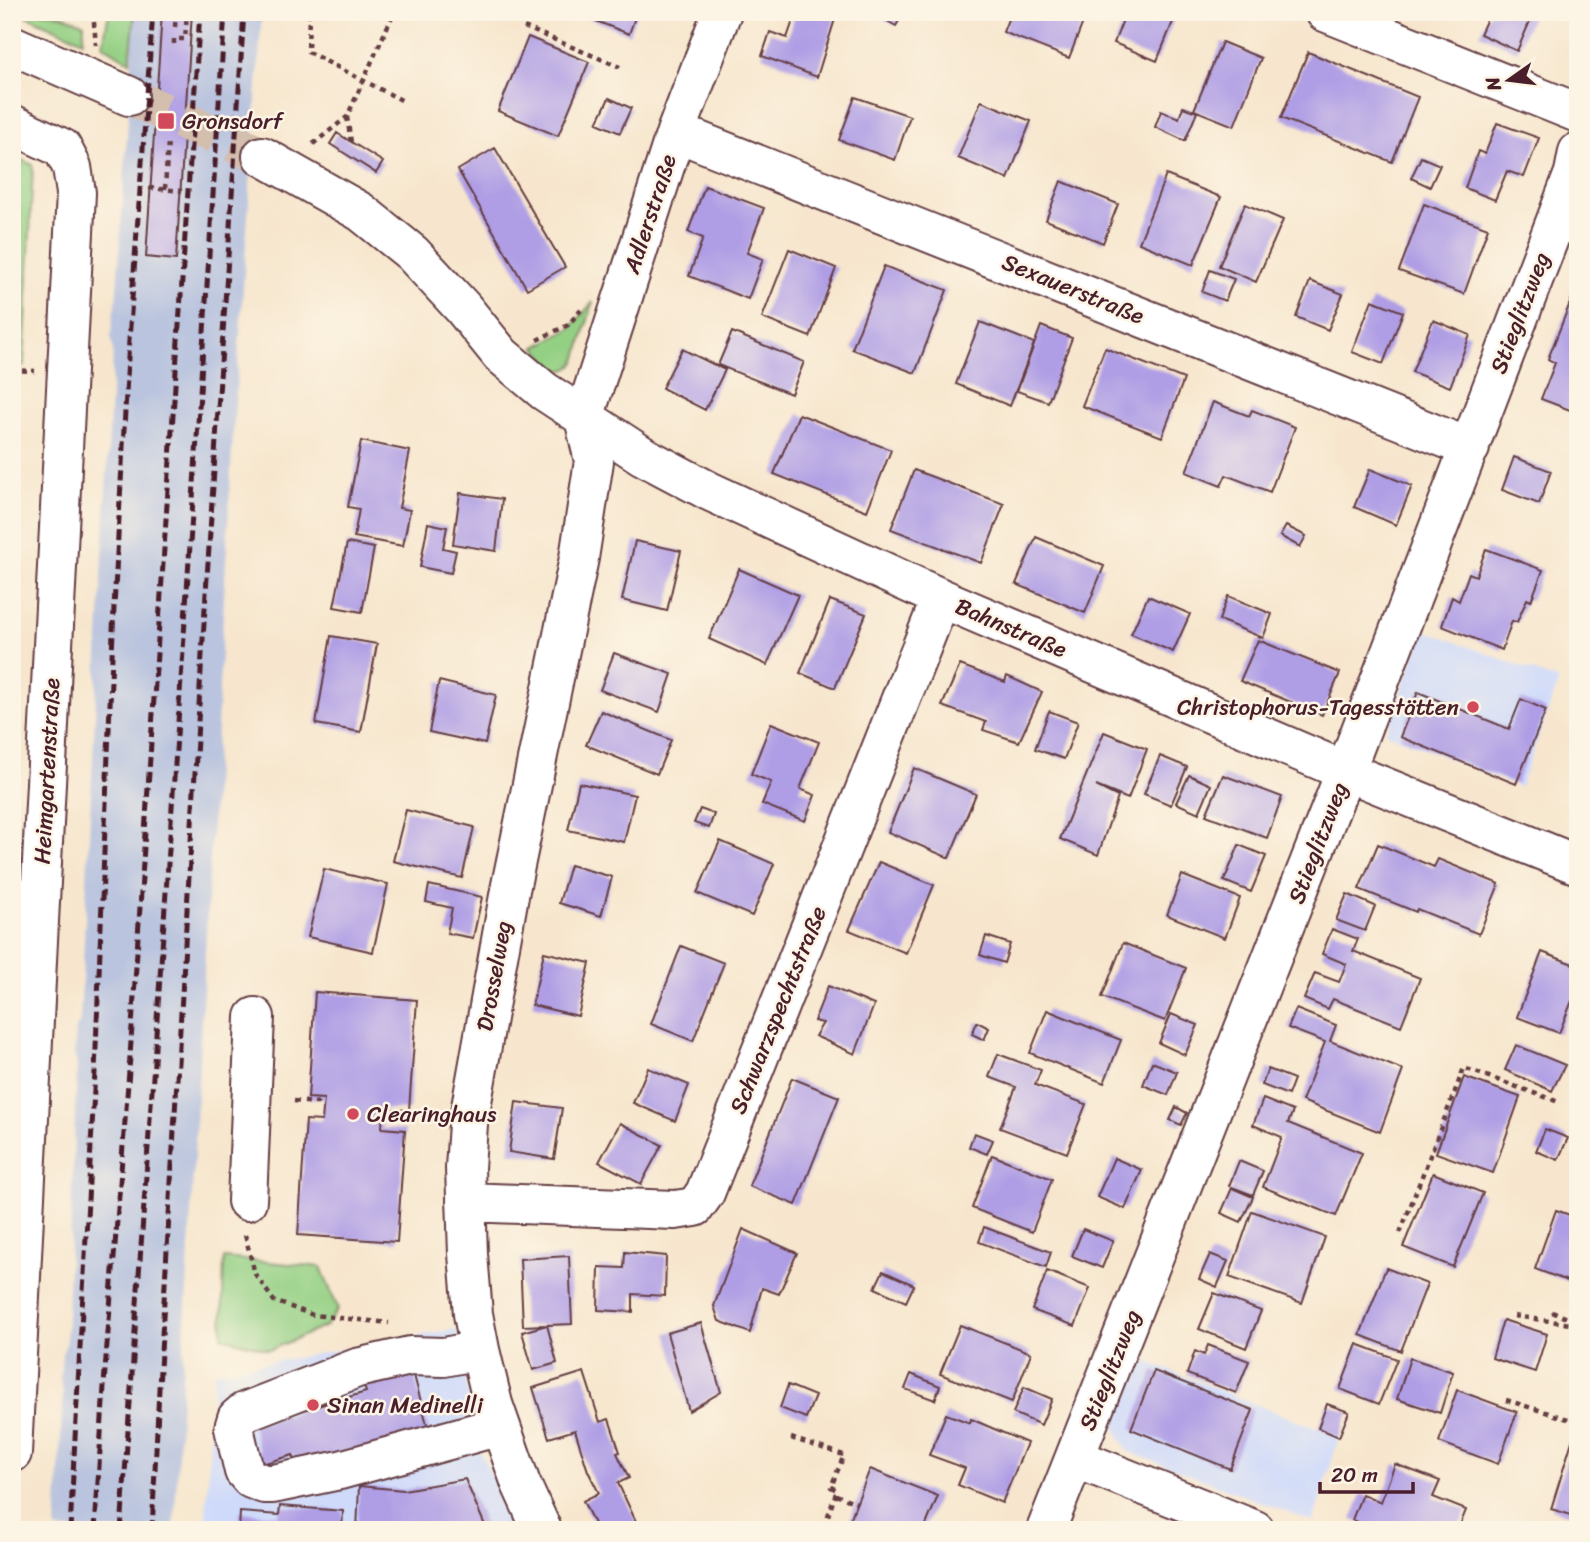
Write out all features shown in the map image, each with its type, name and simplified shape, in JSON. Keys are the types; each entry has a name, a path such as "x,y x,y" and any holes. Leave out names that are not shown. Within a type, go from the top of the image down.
{"street":[{"name":"Adlerstraße","path":"584,418 676,132 722,12"},
{"path":"1325,12 1578,113"},
{"path":"12,45 129,96"},
{"name":"Heimgartenstraße","path":"12,124 62,148 72,167 76,193 12,1453"},
{"name":"Sexauerstraße","path":"676,132 1469,448"},
{"name":"Stieglitzweg","path":"1046,1530 1345,771 1574,173 1578,152"},
{"name":"Bahnstraße","path":"262,156 361,212 412,253 509,362 544,391 643,456 709,491 941,598 1345,771 1578,865"},
{"name":"Drosselweg","path":"542,1530 521,1484 500,1426 480,1350 473,1314 465,1168 468,1124 510,890 579,558 594,461 584,418"},
{"name":"Schwarzspechtstraße","path":"466,1202 675,1210 695,1207 705,1193 941,598"},
{"path":"247,1201 255,1017"},
{"path":"480,1350 444,1357 410,1356 358,1368 244,1412 237,1419 234,1428 244,1471 251,1479 273,1484 340,1470 500,1426"},
{"path":"1075,1458 1255,1530"}],"path":[{"path":"93,12 97,52"},
{"path":"175,27 176,12"},
{"path":"174,44 174,39 185,39 187,12"},
{"path":"309,12 308,52 405,102"},
{"path":"313,144 347,117 394,12"},
{"path":"524,27 620,67"},
{"path":"347,117 351,142"},
{"path":"165,189 168,141"},
{"path":"149,188 181,191"},
{"path":"527,345 568,326 585,304"},
{"path":"1400,1233 1464,1068 1559,1102"},
{"path":"294,1101 317,1103 321,1099"},
{"path":"247,1201 244,1235 255,1274 274,1301 313,1315 399,1322"},
{"path":"1552,1312 1578,1324"},
{"path":"1514,1316 1578,1324"},
{"path":"1506,1400 1578,1422"},
{"path":"791,1438 844,1455 831,1487 837,1490 823,1530"},
{"path":"836,1495 857,1503"}],"shaded area":[{"path":"135,12 262,12 232,449 174,1530 56,1530 63,1391 60,1380 62,1354 66,1344 77,1065 74,1054 76,1029 80,1021 113,352 111,337 116,305"},
{"name":"Christophorus-Tagesstätten","path":"1424,630 1559,681 1520,787 1386,733"},
{"path":"457,1329 478,1448 519,1530 205,1530 214,1372"},
{"path":"1138,1358 1339,1437 1313,1522 1127,1451 1114,1425"}],"green space":[{"path":"18,12 52,13 84,24 83,41"},
{"path":"109,12 135,12 130,62 103,45"},
{"path":"12,156 33,165 24,366 12,365"},
{"path":"593,302 576,361 565,370 554,367 536,347 570,329"},
{"path":"224,1258 321,1267 338,1309 326,1326 270,1350 222,1337"}],"building":[{"path":"162,12 192,12 176,260 146,257"},
{"path":"573,12 637,12 629,34"},
{"path":"796,12 816,12 835,19 817,77 762,56 770,32 787,38"},
{"path":"883,12 904,12 896,26 880,17"},
{"path":"1011,12 1087,12 1069,58 1003,32"},
{"path":"1126,12 1177,12 1157,61 1114,43"},
{"path":"1490,12 1534,12 1517,51 1480,34"},
{"path":"528,37 589,62 558,136 498,111"},
{"path":"1222,42 1261,58 1234,126 1194,110"},
{"path":"1308,52 1418,97 1392,162 1281,118"},
{"path":"855,97 910,116 895,160 839,140"},
{"path":"609,98 631,108 620,133 597,123"},
{"path":"981,101 1031,121 1008,179 958,158"},
{"path":"1183,107 1197,112 1185,141 1155,127 1161,111 1179,118"},
{"path":"1497,123 1539,138 1524,177 1507,171 1495,200 1465,188 1478,151 1485,154"},
{"path":"337,133 383,162 376,173 330,144"},
{"path":"495,148 565,267 527,289 458,170"},
{"path":"1421,157 1440,165 1430,187 1411,178"},
{"path":"1166,175 1221,197 1193,265 1139,243"},
{"path":"1061,181 1118,204 1103,243 1046,220"},
{"path":"705,186 764,208 747,253 763,259 748,299 689,276 703,238 688,232"},
{"path":"1245,204 1283,220 1256,282 1219,266"},
{"path":"1424,204 1488,228 1464,294 1399,271"},
{"path":"789,249 836,268 810,337 762,318"},
{"path":"884,266 947,290 915,373 852,349"},
{"path":"1210,270 1234,279 1225,301 1202,292"},
{"path":"1310,281 1343,294 1328,330 1296,317"},
{"path":"1572,298 1578,300 1578,413 1541,399 1555,363 1548,359"},
{"path":"1372,300 1403,312 1383,364 1352,352"},
{"path":"1433,320 1470,335 1450,387 1412,372"},
{"path":"980,322 1034,343 1010,406 956,384"},
{"path":"1041,326 1072,338 1048,402 1017,391"},
{"path":"732,332 804,362 791,394 718,365"},
{"path":"1105,348 1184,379 1162,437 1082,406"},
{"path":"682,349 725,370 705,410 662,388"},
{"path":"1213,402 1249,416 1252,410 1295,427 1270,492 1226,475 1221,486 1186,472"},
{"path":"799,414 891,450 867,511 774,474"},
{"path":"361,441 410,451 399,508 410,510 403,546 354,537 359,509 348,507"},
{"path":"1514,457 1551,471 1539,504 1502,490"},
{"path":"1370,469 1412,486 1396,525 1354,507"},
{"path":"914,470 1004,504 981,563 891,529"},
{"path":"460,493 502,499 496,551 453,544"},
{"path":"428,523 447,527 443,548 456,551 451,573 420,567"},
{"path":"1286,526 1306,536 1300,547 1280,536"},
{"path":"1036,537 1104,566 1085,613 1016,584"},
{"path":"635,541 681,551 667,611 622,600"},
{"path":"347,543 374,548 362,612 334,607"},
{"path":"1486,549 1543,570 1531,601 1527,599 1517,622 1512,621 1502,650 1442,626 1452,597 1459,601 1469,573 1476,576"},
{"path":"739,569 798,595 767,665 709,639"},
{"path":"1148,596 1190,614 1173,652 1131,634"},
{"path":"1228,596 1272,614 1263,638 1219,620"},
{"path":"830,600 866,614 835,688 800,673"},
{"path":"331,636 377,644 361,732 316,724"},
{"path":"1258,640 1340,673 1322,715 1240,681"},
{"path":"614,653 672,674 659,712 600,690"},
{"path":"960,665 1005,682 1007,676 1042,692 1019,742 983,730 986,722 942,706"},
{"path":"439,681 496,695 485,744 429,732"},
{"path":"1418,692 1509,729 1521,699 1546,710 1516,784 1400,737"},
{"path":"601,711 671,740 657,774 586,745"},
{"path":"1049,711 1078,722 1064,759 1035,749"},
{"path":"771,723 819,742 800,789 815,795 805,821 762,804 771,782 751,774"},
{"path":"1104,732 1147,749 1128,799 1096,786 1118,797 1098,855 1060,839"},
{"path":"1160,756 1187,767 1171,805 1144,794"},
{"path":"914,768 976,794 949,858 888,832"},
{"path":"1189,775 1211,785 1199,813 1176,803"},
{"path":"1223,775 1282,797 1267,838 1206,815"},
{"path":"579,783 635,795 624,842 568,830"},
{"path":"700,809 714,814 709,828 694,823"},
{"path":"406,810 474,827 462,878 393,861"},
{"path":"720,841 774,864 752,916 697,893"},
{"path":"1378,844 1434,867 1438,859 1499,884 1479,934 1359,889"},
{"path":"1239,845 1266,856 1251,892 1224,881"},
{"path":"879,862 934,885 906,953 849,930"},
{"path":"570,865 612,877 601,916 559,903"},
{"path":"324,869 388,884 373,952 308,937"},
{"path":"1182,875 1240,898 1225,938 1167,915"},
{"path":"429,885 482,897 473,938 447,933 452,908 426,902"},
{"path":"1347,894 1375,906 1365,931 1336,920"},
{"path":"1332,929 1358,939 1353,951 1420,978 1401,1026 1333,999 1328,1009 1304,999 1315,973 1339,982 1346,964 1322,954"},
{"path":"986,936 1010,944 1004,963 980,955"},
{"path":"1123,943 1186,968 1165,1021 1102,997"},
{"path":"681,946 724,963 693,1041 651,1024"},
{"path":"544,952 590,963 578,1016 532,1005"},
{"path":"1542,952 1578,966 1578,986 1559,1033 1517,1017"},
{"path":"828,986 874,1005 855,1054 815,1036 823,1023 814,1021"},
{"name":"Clearinghaus","path":"315,992 417,1000 409,1110 383,1109 382,1128 405,1130 397,1242 298,1235 306,1120 322,1121 324,1099 308,1098"},
{"path":"1296,1009 1336,1025 1330,1041 1403,1070 1380,1132 1302,1101 1325,1042 1288,1028"},
{"path":"1047,1010 1121,1040 1104,1083 1030,1053"},
{"path":"1171,1014 1198,1025 1185,1055 1159,1043"},
{"path":"977,1022 989,1028 984,1040 972,1034"},
{"path":"1516,1045 1565,1065 1552,1091 1505,1070"},
{"path":"998,1054 1041,1070 1035,1085 1086,1104 1067,1153 1000,1128 1016,1087 989,1077"},
{"path":"1152,1062 1177,1072 1168,1095 1143,1085"},
{"path":"648,1068 689,1085 675,1121 633,1103"},
{"path":"1268,1069 1294,1079 1288,1095 1262,1085"},
{"path":"1464,1077 1520,1097 1493,1173 1436,1153"},
{"path":"792,1078 839,1097 796,1205 749,1186"},
{"path":"1263,1099 1293,1111 1288,1123 1362,1153 1336,1216 1263,1187 1282,1137 1253,1125"},
{"path":"516,1102 562,1108 554,1159 509,1152"},
{"path":"1176,1107 1187,1113 1181,1125 1170,1120"},
{"path":"620,1123 662,1145 641,1184 599,1162"},
{"path":"1545,1129 1568,1138 1558,1160 1536,1151"},
{"path":"974,1133 993,1140 987,1154 969,1147"},
{"path":"992,1155 1052,1179 1032,1232 972,1208"},
{"path":"1114,1158 1142,1170 1125,1209 1097,1197"},
{"path":"1239,1161 1263,1171 1253,1195 1229,1186"},
{"path":"1433,1173 1483,1193 1453,1267 1403,1247"},
{"path":"1232,1188 1253,1197 1241,1222 1221,1213"},
{"path":"1556,1210 1578,1218 1578,1285 1535,1269"},
{"path":"1252,1211 1325,1237 1302,1303 1229,1277"},
{"path":"984,1227 1051,1252 1046,1267 979,1242"},
{"path":"743,1229 797,1253 779,1294 762,1288 750,1333 719,1321 714,1306"},
{"path":"1083,1229 1113,1241 1102,1268 1072,1256"},
{"path":"625,1252 666,1256 665,1296 633,1294 633,1312 598,1310 599,1267 624,1268"},
{"path":"1210,1254 1228,1261 1217,1287 1199,1279"},
{"path":"569,1256 572,1324 523,1326 520,1259"},
{"path":"1386,1268 1427,1284 1401,1351 1360,1335"},
{"path":"883,1271 914,1285 906,1302 875,1288"},
{"path":"1047,1271 1090,1288 1075,1326 1032,1310"},
{"path":"1214,1293 1261,1311 1246,1348 1199,1329"},
{"path":"1503,1320 1547,1334 1535,1372 1492,1358"},
{"path":"701,1323 721,1392 689,1411 667,1333"},
{"path":"547,1325 557,1363 533,1370 522,1332"},
{"path":"960,1325 1031,1353 1012,1402 940,1374"},
{"path":"1357,1344 1397,1359 1379,1404 1340,1389"},
{"path":"1208,1345 1249,1361 1236,1393 1187,1374 1195,1351 1204,1355"},
{"path":"1410,1358 1453,1372 1440,1413 1397,1399"},
{"path":"410,1360 430,1436 299,1472 293,1455 262,1464 252,1425 366,1392 360,1373"},
{"path":"1154,1371 1253,1410 1230,1469 1131,1429"},
{"path":"584,1372 600,1422 609,1419 620,1452 617,1453 629,1478 618,1483 640,1530 597,1530 583,1501 599,1493 588,1471 575,1430 549,1438 533,1388"},
{"path":"911,1374 940,1386 935,1400 905,1389"},
{"path":"788,1385 815,1396 806,1418 780,1408"},
{"path":"1024,1387 1052,1399 1041,1425 1013,1413"},
{"path":"1457,1390 1517,1412 1498,1464 1439,1442"},
{"path":"1327,1404 1349,1412 1339,1437 1318,1428"},
{"path":"946,1414 970,1423 971,1419 1027,1443 1002,1503 958,1485 965,1468 929,1455"},
{"path":"1578,1425 1578,1517 1551,1509"},
{"path":"1395,1464 1440,1481 1433,1497 1466,1510 1458,1530 1378,1530 1352,1520 1362,1494 1381,1502"},
{"path":"870,1469 938,1496 924,1530 846,1530"},
{"path":"465,1479 487,1530 357,1530 359,1486 404,1490"},
{"path":"280,1506 343,1511 342,1530 239,1530 240,1512 279,1515"}],"tunnel":[{"path":"129,96 262,156"}],"railway":[{"path":"70,1530 95,1072 114,607 129,340 153,12"},
{"path":"95,1530 129,1071 200,12"},
{"path":"121,1530 225,12"},
{"path":"152,1530 202,654 244,12"}],"place":[{"name":"Gronsdorf","path":"166,121"},
{"name":"Christophorus-Tagesstätten","path":"1473,707"},
{"name":"Clearinghaus","path":"353,1114"},
{"name":"Sinan Medinelli","path":"313,1405"}]}
